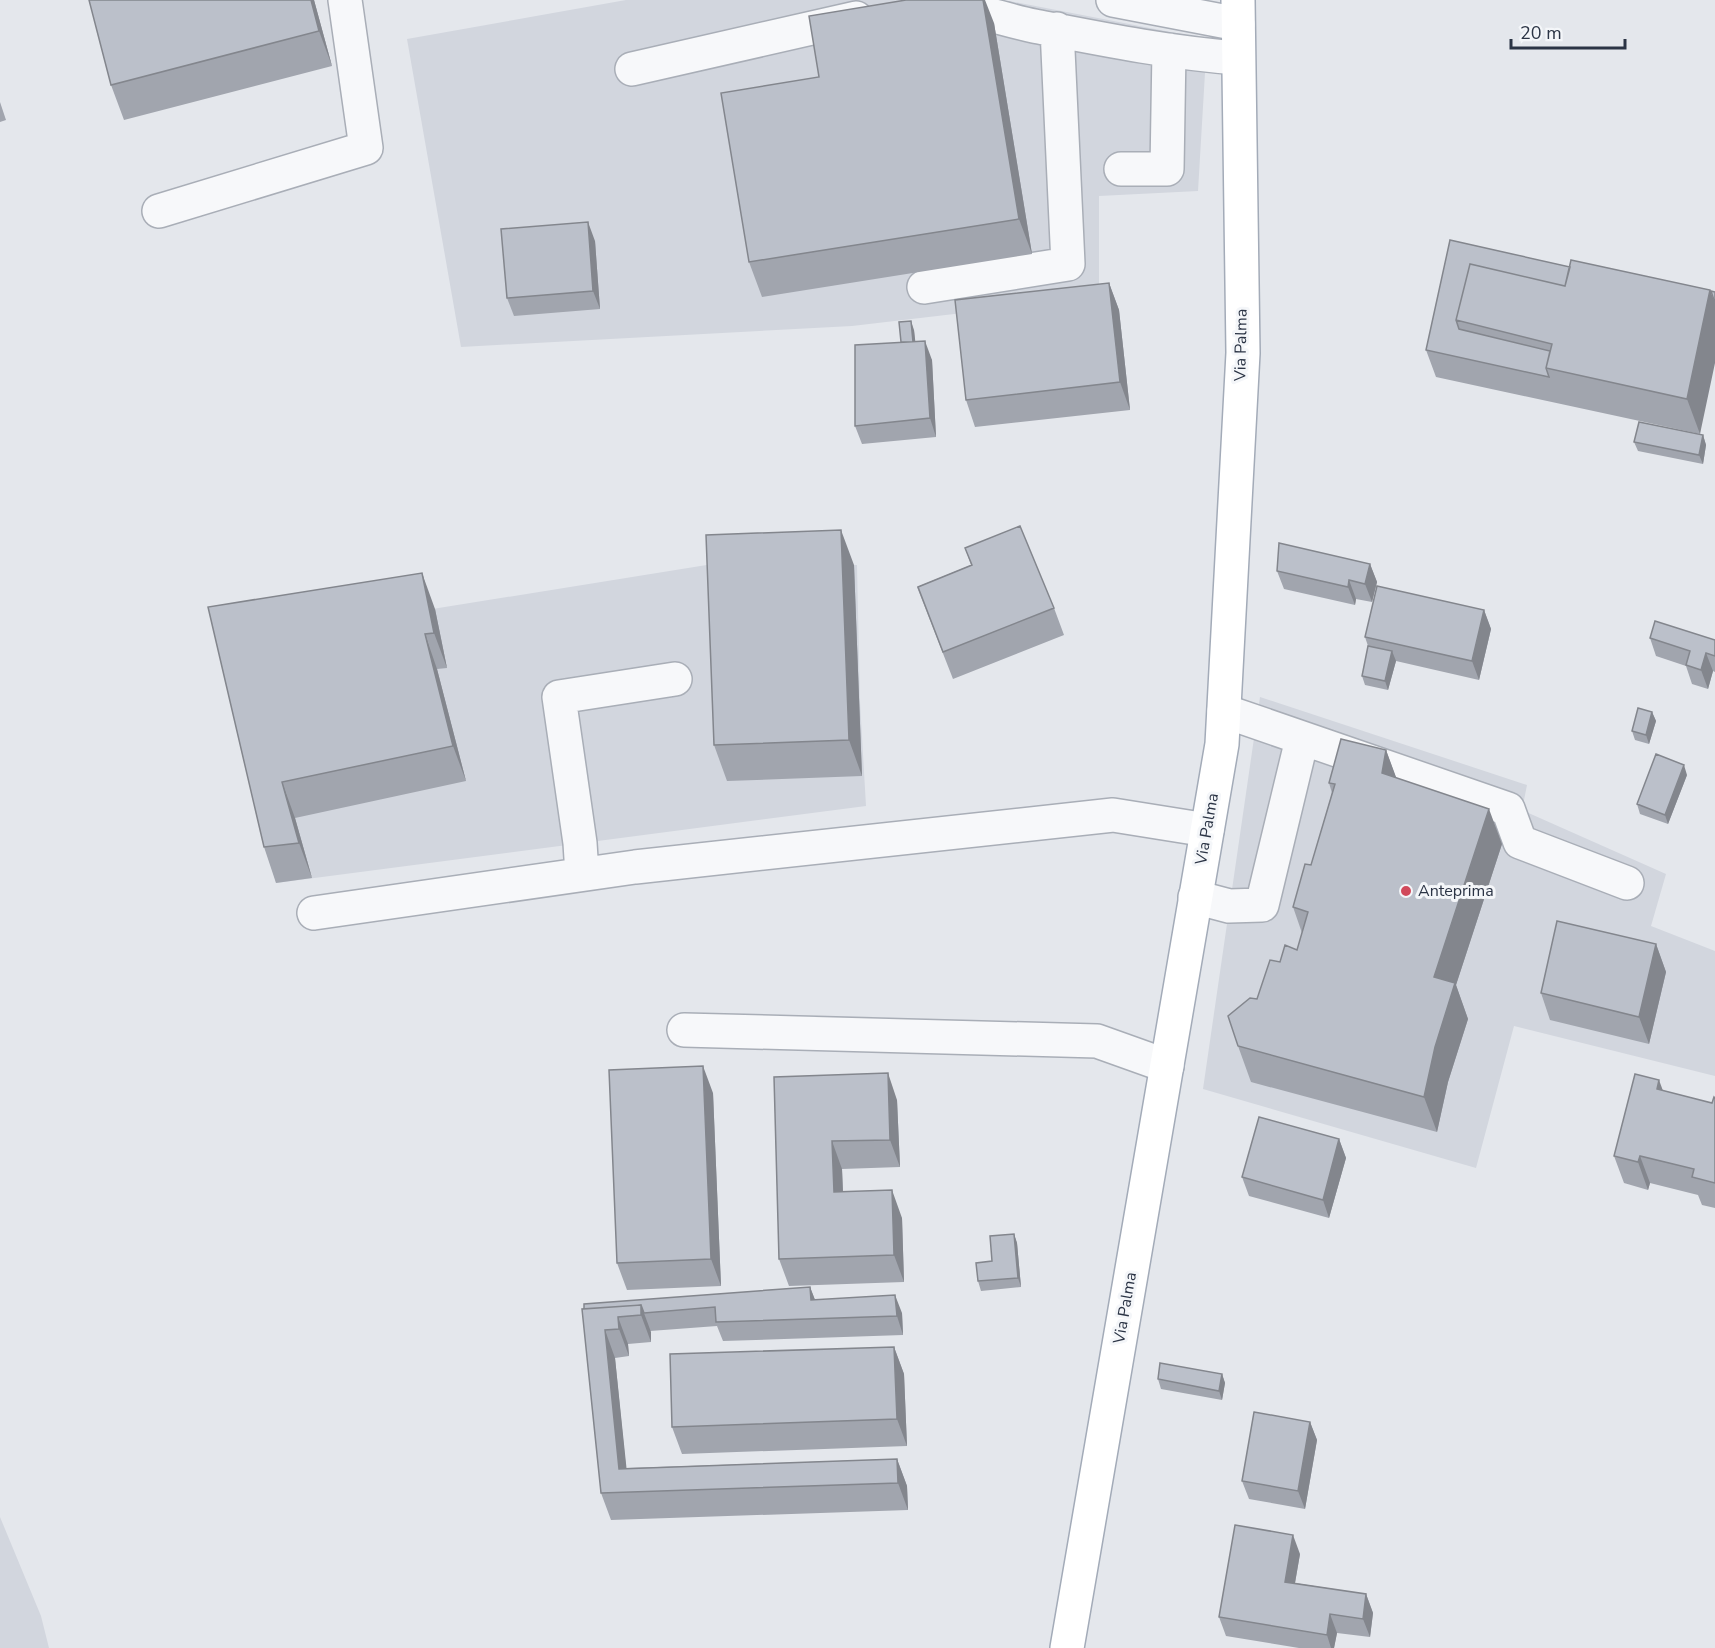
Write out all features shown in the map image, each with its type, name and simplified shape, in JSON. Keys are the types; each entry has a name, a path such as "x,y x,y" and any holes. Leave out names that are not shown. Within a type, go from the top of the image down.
{"main road":[{"name":"Via Palma","path":"1066,1648 1222,744 1243,353 1238,12"}],"lane":[{"path":"159,211 366,148 345,0"},
{"path":"1113,0 1238,12"},
{"path":"923,8 964,9 1169,50 1239,58"},
{"path":"632,69 880,12"},
{"path":"924,287 1068,264 1057,29"},
{"path":"1121,169 1167,169 1169,50"},
{"path":"582,874 580,843 559,697 675,679"},
{"path":"1224,711 1508,809 1520,842 1627,883"},
{"path":"1195,897 1229,906 1262,905 1302,739"},
{"path":"314,913 646,865 1113,815 1207,830"},
{"path":"684,1030 1097,1041 1167,1066"}],"shaded area":[{"path":"626,0 1004,0 1207,39 1198,191 1099,196 1099,297 852,326 461,347 407,39"},
{"path":"719,563 857,565 860,702 866,806 276,883 221,643"},
{"path":"1260,697 1527,785 1522,810 1666,874 1651,926 1715,951 1715,1076 1514,1026 1476,1168 1203,1089"},
{"path":"0,1517 41,1616 49,1648 0,1648"}],"building":[{"path":"89,0 311,0 319,31 111,85"},
{"path":"906,0 983,0 1019,219 749,262 721,93 819,77 809,16"},
{"path":"588,222 593,291 507,298 501,229"},
{"path":"1450,240 1570,267 1565,286 1470,264 1456,320 1459,329 1550,351 1546,368 1549,377 1426,350"},
{"path":"1571,260 1710,290 1687,399 1546,368 1552,344 1456,320 1470,264 1565,286"},
{"path":"1109,283 1120,382 966,400 955,300"},
{"path":"911,321 913,342 901,342 899,322"},
{"path":"925,341 930,418 855,426 855,345"},
{"path":"1639,422 1703,435 1699,455 1634,442"},
{"path":"1020,526 1054,608 943,652 918,587 972,565 965,548"},
{"path":"841,530 849,740 714,745 706,535"},
{"path":"1279,543 1370,564 1365,584 1349,580 1348,587 1277,571"},
{"path":"422,573 434,633 425,634 453,746 282,782 299,843 264,847 208,607"},
{"path":"1377,586 1484,610 1472,661 1365,637"},
{"path":"1655,621 1715,640 1715,656 1706,653 1701,670 1686,665 1690,651 1650,638"},
{"path":"1368,646 1392,651 1385,681 1362,676"},
{"path":"1638,708 1652,712 1646,735 1632,731"},
{"path":"1341,739 1386,750 1382,773 1489,809 1434,977 1455,983 1435,1047 1424,1097 1238,1046 1228,1016 1250,998 1257,999 1270,960 1280,962 1285,945 1297,950 1308,912 1293,907 1305,864 1311,865 1335,784 1329,783"},
{"path":"1656,754 1684,765 1665,815 1637,804"},
{"path":"1557,921 1656,944 1639,1017 1541,993"},
{"path":"703,1066 711,1259 617,1263 609,1070"},
{"path":"888,1073 890,1140 832,1141 834,1192 892,1190 894,1255 779,1259 774,1077"},
{"path":"1635,1074 1659,1080 1657,1089 1712,1103 1715,1098 1715,1183 1692,1177 1694,1169 1640,1156 1638,1162 1614,1156"},
{"path":"1259,1117 1339,1139 1323,1200 1242,1177"},
{"path":"1014,1234 1018,1278 978,1281 976,1263 992,1261 990,1236"},
{"path":"810,1287 811,1300 895,1295 897,1316 716,1322 715,1307 644,1313 641,1305 584,1309 584,1304"},
{"path":"641,1305 641,1315 618,1317 619,1329 605,1330 619,1469 897,1459 898,1483 601,1493 582,1309"},
{"path":"894,1347 897,1419 672,1427 670,1354"},
{"path":"1160,1363 1222,1374 1219,1391 1158,1379"},
{"path":"1254,1412 1310,1422 1298,1491 1242,1481"},
{"path":"1235,1525 1293,1535 1285,1582 1366,1594 1363,1619 1330,1614 1327,1635 1219,1617"}],"place":[{"name":"Anteprima","path":"1406,891"}]}
